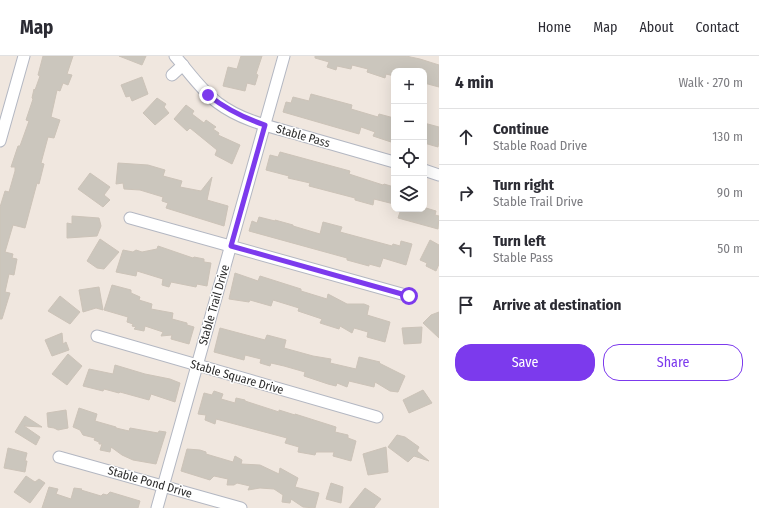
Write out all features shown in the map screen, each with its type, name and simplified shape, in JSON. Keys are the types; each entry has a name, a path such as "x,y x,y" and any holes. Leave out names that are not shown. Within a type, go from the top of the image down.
{"street":[{"path":"0,141 24,56"},
{"name":"Stable Pass","path":"175,56 199,86 219,104 242,117 391,161"},
{"name":"Stable Trail Drive","path":"157,508 284,56"},
{"path":"172,75 183,65"},
{"path":"427,171 439,174"},
{"path":"130,218 409,296"},
{"name":"Stable Square Drive","path":"97,336 377,416"},
{"name":"Stable Pond Drive","path":"59,457 241,508"}],"building":[{"path":"43,56 73,56 67,74 72,75 68,85 63,83 60,91 57,90 51,117 60,120 54,138 48,137 41,163 44,164 39,184 37,183 25,228 13,225 5,252 13,254 12,258 17,259 14,275 9,274 5,292 10,293 2,319 0,319 0,207 5,191 9,192 15,171 15,167 11,167 29,121 26,120 33,99 34,89 35,90 40,76 38,75"},
{"path":"119,56 146,56 142,65"},
{"path":"241,56 262,56 256,74 258,75 255,85 247,83 245,91 223,86 228,67 237,69"},
{"path":"315,56 406,56 420,59 439,65 439,87 427,84 427,68 391,68 391,75 386,74 385,78 367,72 368,69 352,65 351,69 337,66 336,70 327,67 329,62 315,58"},
{"path":"142,77 148,94 132,101 130,96 126,97 121,85"},
{"path":"311,94 352,105 351,109 378,117 379,114 391,117 391,142 373,136 375,132 361,127 359,134 283,112 286,102 291,103 293,97 309,101"},
{"path":"157,98 166,104 164,107 169,113 155,125 143,113"},
{"path":"186,105 194,111 192,114 204,123 206,120 216,127 213,129 219,133 218,135 240,145 232,164 215,155 217,150 190,128 187,131 174,119"},
{"path":"427,124 439,127 438,147 427,144"},
{"path":"280,152 350,171 349,174 391,186 391,203 374,199 373,205 355,200 355,198 309,186 310,183 288,178 289,176 266,170 270,155 278,157"},
{"path":"118,163 148,165 165,170 163,176 182,181 180,187 201,191 212,177 207,200 228,206 224,226 166,208 168,203 162,201 163,197 140,190 124,189 123,183 116,184"},
{"path":"90,173 110,187 104,195 110,200 103,207 78,189"},
{"path":"427,208 436,211 435,215 439,216 438,229 398,218 400,212 427,212"},
{"path":"72,216 99,218 101,226 97,236 67,238 67,223 72,224"},
{"path":"259,217 293,225 320,234 323,222 342,227 340,232 392,246 393,244 400,246 401,241 412,244 406,265 383,258 380,267 369,264 369,266 347,260 347,258 249,231 252,221 257,223"},
{"path":"100,239 119,252 104,269 97,268 87,261"},
{"path":"430,240 439,245 439,264 436,271 426,266 427,263 420,260"},
{"path":"158,246 193,258 204,259 204,262 211,263 207,286 197,284 196,287 171,282 169,287 162,285 163,279 137,271 136,276 116,272 123,250 133,252 136,250 142,252 157,249"},
{"path":"235,273 258,281 260,276 327,299 328,294 347,304 364,304 369,306 367,315 390,322 385,342 367,337 368,332 354,328 352,333 340,326 339,329 320,323 322,319 298,311 299,308 273,300 271,306 250,300 249,302 229,299"},
{"path":"112,285 131,290 131,293 140,297 139,300 152,304 151,309 173,313 172,319 187,323 187,325 194,327 189,344 171,339 172,335 161,336 163,332 145,326 144,331 134,329 136,327 127,322 128,317 104,310"},
{"path":"99,287 103,310 96,308 83,312 79,290"},
{"path":"60,296 80,312 70,324 48,311"},
{"path":"439,312 439,338 423,323 431,315"},
{"path":"422,327 421,343 404,344 402,328"},
{"path":"220,328 265,340 267,335 286,340 284,348 331,359 330,363 356,369 359,357 380,362 379,363 405,376 398,392 390,391 375,382 374,387 349,381 347,387 337,383 336,386 328,384 304,376 305,372 271,363 270,366 260,363 261,359 245,355 244,360 214,352"},
{"path":"62,333 63,344 66,342 69,350 52,356 45,340"},
{"path":"68,354 82,366 67,385 52,374"},
{"path":"115,365 180,383 175,402 151,394 149,400 120,392 104,389 103,391 83,386 89,369 113,374"},
{"path":"423,390 432,403 409,413 403,400"},
{"path":"214,391 223,394 221,399 235,403 236,398 245,400 279,412 279,410 295,414 336,427 335,432 348,435 348,438 356,441 351,461 333,456 334,452 316,452 315,455 298,452 299,447 285,443 287,438 216,419 215,424 205,420 206,415 198,414 204,393 212,395"},
{"path":"79,408 97,414 95,421 116,428 129,431 130,428 158,433 159,431 166,432 156,464 133,460 122,455 111,447 110,452 100,450 102,444 99,444 99,442 94,440 95,438 83,435 80,430 73,427"},
{"path":"66,410 68,428 58,430 48,427 47,413"},
{"path":"25,416 42,427 24,426 40,437 36,445 15,432"},
{"path":"397,435 405,437 419,447 417,451 429,461 414,456 408,462 388,447"},
{"path":"386,447 388,472 368,475 363,454"},
{"path":"8,448 27,453 25,472 4,468"},
{"path":"187,449 200,450 206,452 206,454 233,462 235,456 242,460 241,464 260,465 279,474 280,468 298,478 295,487 319,493 315,508 303,507 291,499 290,503 282,502 283,495 274,489 260,488 248,490 250,486 237,483 234,485 227,485 228,479 214,476 210,480 181,471"},
{"path":"26,476 35,482 39,479 45,483 30,503 14,492"},
{"path":"331,483 343,487 341,503 326,499"},
{"path":"49,487 58,489 56,494 71,499 74,488 82,489 81,490 101,496 103,494 107,495 110,492 140,501 138,508 42,508"},
{"path":"365,488 381,499 374,508 349,508"}],"route":[{"path":"208,95 230,111 265,125 231,246 409,296"}]}
